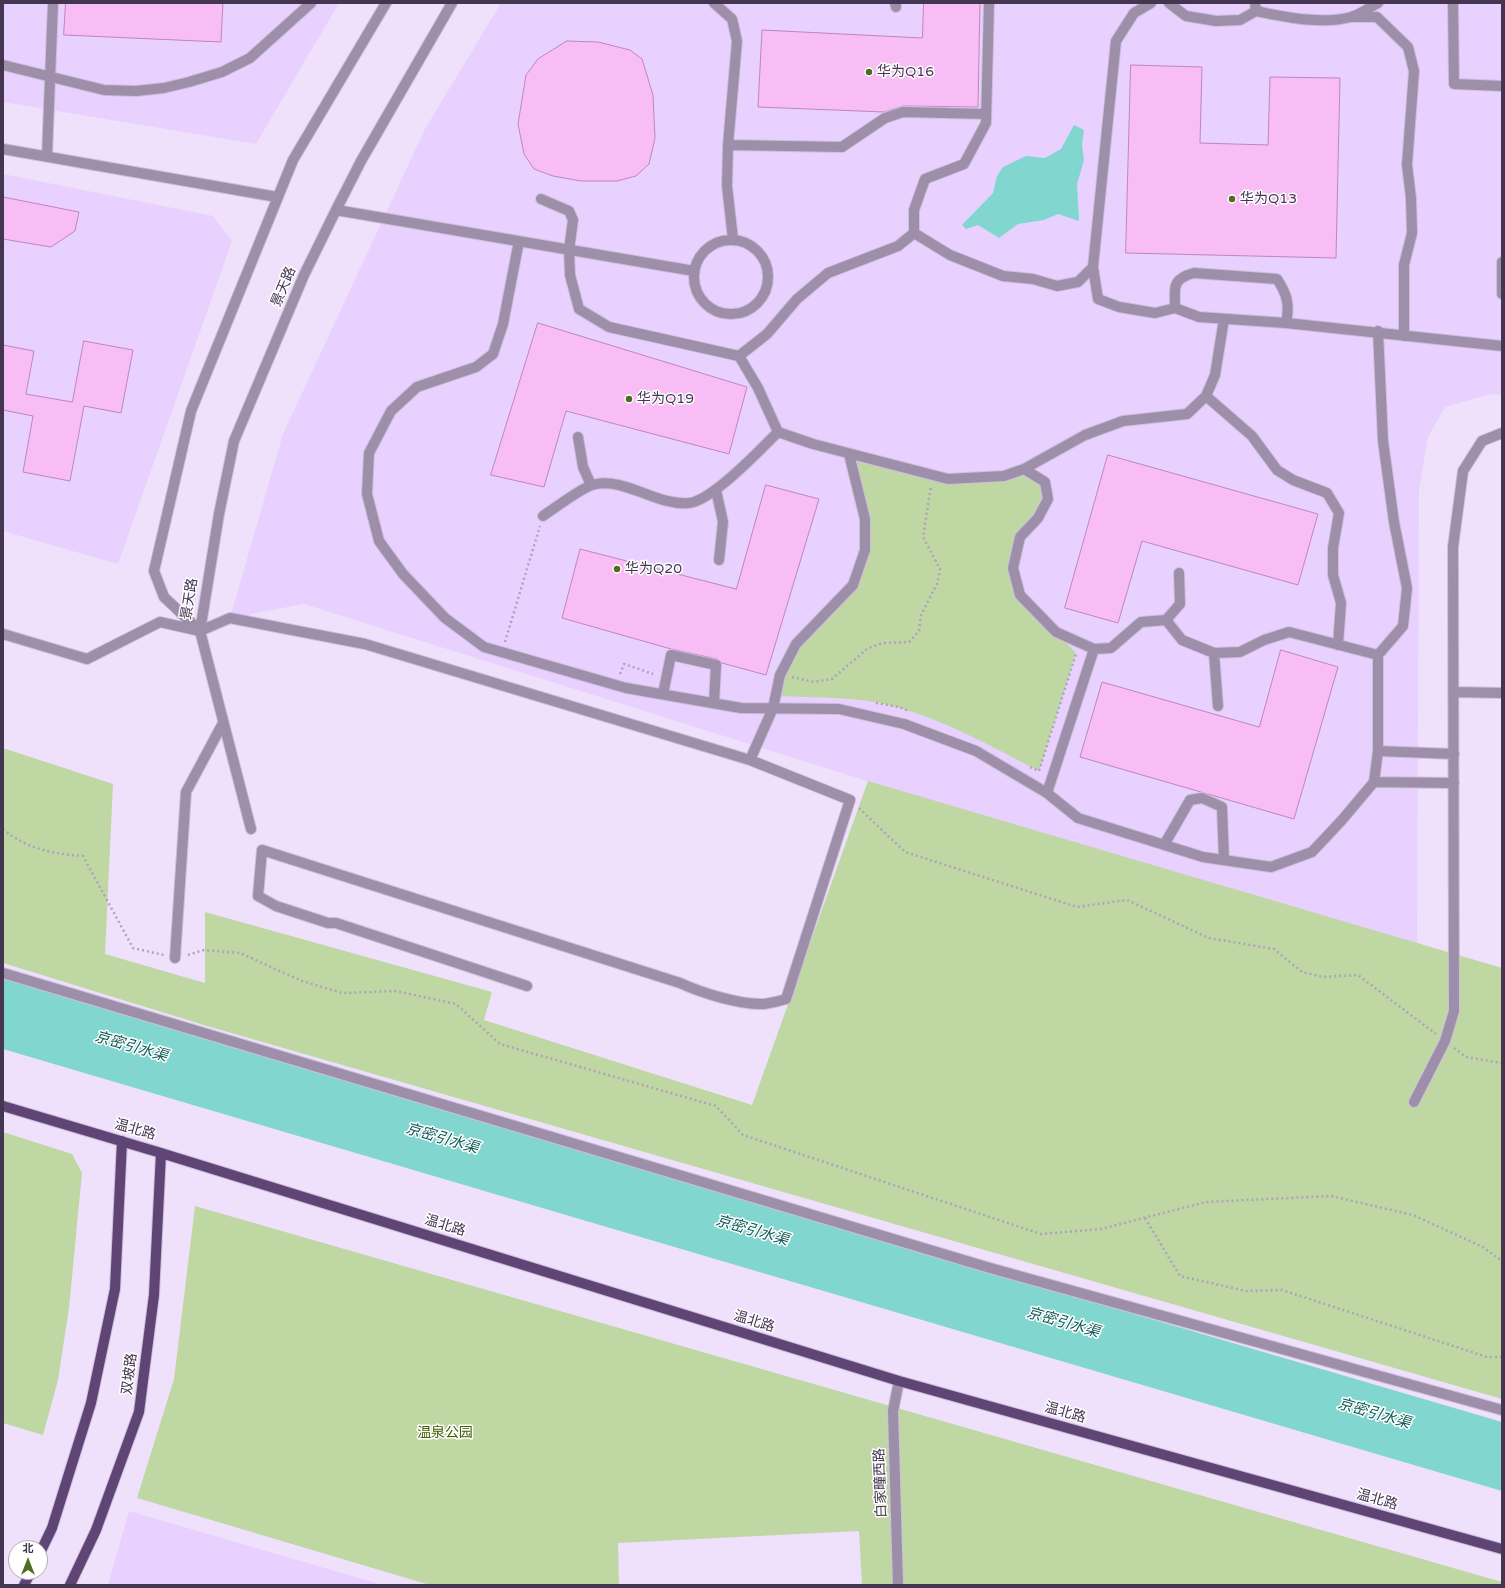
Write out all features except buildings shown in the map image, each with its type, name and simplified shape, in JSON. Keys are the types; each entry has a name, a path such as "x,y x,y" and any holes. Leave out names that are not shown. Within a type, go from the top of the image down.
{"main road":[{"name":"温北路","path":"3,1106 122,1141 900,1381 1502,1549"},
{"path":"46,1540 52,1528 91,1403 115,1289 122,1141"},
{"name":"双坡路","path":"70,1585 96,1530 139,1412 154,1295 161,1153"}],"street":[{"path":"46,156 53,3"},
{"path":"3,65 110,90 136,91 189,82 222,72 250,58 311,3"},
{"name":"景天路","path":"200,631 164,597 154,571 192,411 293,160 386,3"},
{"name":"景天路","path":"200,631 219,514 234,441 304,275 336,210 361,161 452,3"},
{"path":"714,3 732,19 737,41 728,145 727,186 733,239"},
{"path":"914,233 914,210 925,179 964,164 986,123 989,3"},
{"path":"1151,3 1134,13 1116,41 1094,267 1098,299 1119,307 1156,313 1175,308 1199,317 1378,331 1404,336 1502,346"},
{"path":"1169,3 1186,16 1216,21 1240,20 1255,7 1280,16 1316,20 1377,16 1408,47 1414,71 1407,164 1411,198 1412,233 1404,265 1404,336"},
{"path":"1352,17 1378,3"},
{"path":"1453,3 1454,84 1502,86"},
{"path":"728,145 842,147 885,118 903,112 986,114"},
{"path":"3,149 277,197"},
{"path":"541,199 569,211 573,220 569,250 570,275 579,309 609,327 739,356 758,388 778,432 849,454 948,479 1004,476 1024,470 1085,435 1123,421 1188,414 1206,396 1215,375 1224,319"},
{"path":"336,210 694,271"},
{"path":"914,233 950,255 1003,276 1033,279 1057,286 1078,282 1094,267"},
{"path":"739,356 767,334 797,299 828,273 898,246 914,233"},
{"path":"733,239 748,244 759,252 766,262 768,287 762,298 753,307 742,313 730,314 717,312 707,305 699,296 694,284 694,271 698,260 705,251 714,244 733,239"},
{"path":"519,241 503,324 493,354 476,367 417,387 391,411 369,453 367,494 379,541 403,574 445,618 484,647 626,688 741,708 839,709 904,724 976,751 1047,793 1078,818 1203,857 1271,867 1312,852 1342,820 1374,782 1378,751 1378,655 1403,626 1407,588 1394,522 1383,441 1378,331"},
{"path":"1502,262 1502,294"},
{"path":"1175,308 1175,285 1182,276 1194,273 1277,279 1286,292 1289,308 1286,323"},
{"path":"1206,396 1252,436 1277,470 1293,480 1327,493 1339,513 1333,548 1333,575 1341,603 1338,645"},
{"path":"543,516 591,485 612,484 641,492 666,503 690,503 716,490 778,432"},
{"path":"1414,1102 1445,1041 1454,1011 1453,547 1463,471 1482,441 1502,433"},
{"path":"578,437 583,467 591,485"},
{"path":"750,760 773,708 780,674 796,644 853,585 865,550 865,519 849,454"},
{"path":"1024,470 1045,482 1048,499 1038,518 1020,536 1013,568 1020,595 1056,632 1094,649 1111,648 1141,622 1166,620 1180,604 1179,573"},
{"path":"716,490 723,522 719,560"},
{"path":"3,634 86,659 160,622 200,631 230,618 365,644 750,760 850,800 786,999 764,1004 742,1001 696,990 680,983 262,850 258,896 276,906 328,923 336,923 527,986"},
{"path":"1166,620 1182,640 1214,653 1240,652 1264,640 1289,632 1378,655"},
{"path":"200,631 251,829"},
{"path":"1047,793 1094,649"},
{"path":"1214,653 1218,706"},
{"path":"663,694 671,655 716,665 714,703"},
{"path":"1454,692 1502,693"},
{"path":"175,958 186,792 223,723"},
{"path":"1378,751 1454,754"},
{"path":"1374,782 1454,783"},
{"path":"1164,845 1190,800 1202,798 1222,807 1224,860"},
{"path":"3,973 990,1268 1502,1410"},
{"name":"白家疃西路","path":"898,1585 893,1411 900,1381"}],"path":[{"path":"780,674 814,682 832,679 868,648 883,643 909,642 919,631 921,615 937,584 940,569 923,536 933,475"},
{"path":"502,652 543,516"},
{"path":"1025,764 1039,772 1076,653"},
{"path":"871,702 900,707 914,713"},
{"path":"850,800 905,852 1077,907 1127,900 1209,938 1274,949 1302,972 1323,977 1358,975 1466,1057 1502,1063"},
{"path":"3,829 15,840 56,854 83,856 133,948 175,958 204,950 240,953 302,981 342,993 396,991 456,1004 500,1044 716,1106 743,1135 1041,1234 1101,1229 1206,1202 1331,1196 1413,1215 1483,1247 1502,1261"},
{"path":"1145,1218 1180,1276 1246,1291 1282,1290 1487,1357 1502,1357"}],"shaded area":[{"path":"3,3 339,3 256,144 3,102"},
{"path":"501,3 1502,3 1502,395 1491,394 1445,407 1428,437 1419,491 1417,945 886,787 304,604 230,618 283,434 425,129"},
{"path":"3,174 213,216 232,241 118,564 3,531"},
{"path":"129,1511 383,1585 108,1585"}],"green space":[{"path":"849,454 948,479 1024,469 1045,482 1048,499 1020,537 1013,568 1020,595 1076,653 1039,771 953,728 900,708 854,699 775,696 796,644 853,585 865,550 865,519"},
{"path":"3,748 113,784 105,954 205,983 205,912 492,992 484,1020 752,1105 868,781 1502,968 1502,1399 207,1026 3,963"},
{"path":"3,1132 72,1154 82,1173 69,1308 58,1380 43,1435 3,1423"},
{"name":"温泉公园","path":"195,1206 1502,1582 1502,1585 862,1585 859,1531 618,1543 619,1585 430,1585 137,1498 174,1379"}],"water":[{"path":"1074,125 1084,130 1082,145 1084,160 1077,184 1079,221 1058,214 1044,220 1018,224 999,238 978,225 966,229 962,225 993,193 997,176 1003,167 1026,156 1045,158 1061,149"},
{"name":"京密引水渠","path":"3,976 773,1208 1502,1422 1502,1491 3,1049"}],"place":[{"name":"华为Q16","path":"869,72"},
{"name":"华为Q13","path":"1232,199"},
{"name":"华为Q19","path":"629,399"},
{"name":"华为Q20","path":"617,569"}]}
